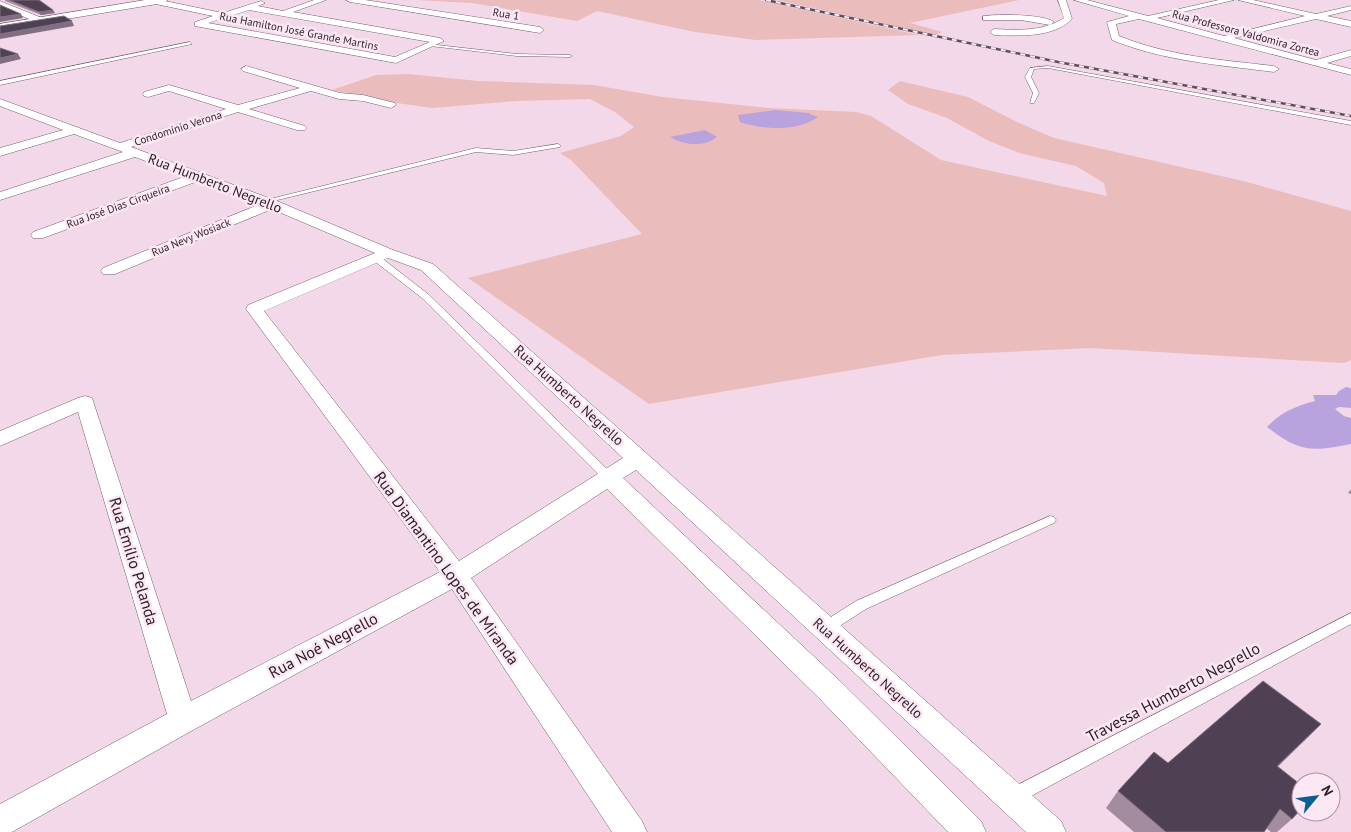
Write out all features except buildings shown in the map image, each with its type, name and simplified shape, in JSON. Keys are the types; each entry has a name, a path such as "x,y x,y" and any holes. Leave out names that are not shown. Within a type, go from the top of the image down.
{"street":[{"path":"0,27 158,1 222,16 272,0"},
{"path":"265,19 322,0"},
{"name":"Rua 1","path":"350,0 540,30"},
{"path":"994,32 1050,29 1061,24 1068,19 1062,0"},
{"name":"Rua Professora Valdomira Zortea","path":"1083,0 1351,72"},
{"path":"1230,0 1111,22 1115,38 1132,45 1194,59 1274,69"},
{"path":"1242,0 1351,24"},
{"path":"0,3 39,20"},
{"path":"248,7 440,41 430,45"},
{"path":"1223,38 1351,8"},
{"name":"Rua Hamilton José Grande Martins","path":"222,16 198,24 396,60 430,45"},
{"path":"986,18 1020,18 1061,24"},
{"path":"219,35 249,24"},
{"path":"1317,63 1351,53"},
{"path":"246,69 340,96 363,98 391,106"},
{"name":"Condomínio Verona","path":"148,94 168,88 301,128"},
{"name":"Condomínio Verona","path":"0,196 237,109 311,88"},
{"name":"Rua Humberto Negrello","path":"0,102 269,202 382,256 427,267 1050,832"},
{"path":"0,152 74,130"},
{"name":"Rua José Dias Cirqueira","path":"38,236 198,176"},
{"name":"Rua Nevy Wosiack","path":"109,271 269,202"},
{"name":"Rua Diamantino Lopes de Miranda","path":"382,256 254,310 456,574 631,832"},
{"name":"Rua Emílio Pelanda","path":"0,439 85,402 182,720"},
{"name":"Rua Noé Negrello","path":"0,821 182,720 456,574 639,458"},
{"name":"Rua Humberto Negrello","path":"609,478 830,690 970,832"}],"lane":[{"path":"0,83 190,43"},
{"path":"430,45 517,55 570,56"},
{"path":"1032,102 1036,93 1028,77 1032,68 1048,67 1351,123"},
{"path":"269,202 468,151 513,153 558,146"},
{"name":"Rua Humberto Negrello","path":"382,256 609,478"},
{"path":"824,629 861,605 1050,520"},
{"name":"Travessa Humberto Negrello","path":"1012,797 1351,618"}],"shaded area":[{"path":"416,0 758,0 919,35 756,40 695,32 597,11 577,21 472,3"},
{"path":"777,0 1019,0 910,23 942,32 935,35"},
{"path":"409,74 478,81 594,85 663,97 769,108 856,112 871,116 941,160 1107,196 1104,183 1076,166 1019,153 989,141 947,118 908,104 888,90 900,81 968,97 1054,138 1243,181 1351,211 1351,360 1344,363 1090,348 942,355 649,404 468,278 642,234 571,160 560,153 621,136 634,127 615,112 590,99 516,101 432,108 332,90 376,75"},
{"path":"775,110 808,113 818,117 800,125 770,128 740,122 738,115"},
{"path":"705,130 717,137 706,143 694,144 681,142 670,137"},
{"path":"1346,387 1351,388 1351,408 1339,407 1335,409 1344,416 1351,418 1351,444 1315,449 1306,448 1288,441 1267,427 1289,410 1315,401 1313,395 1336,395"}],"railway":[{"path":"766,0 1058,62 1351,116"}]}
